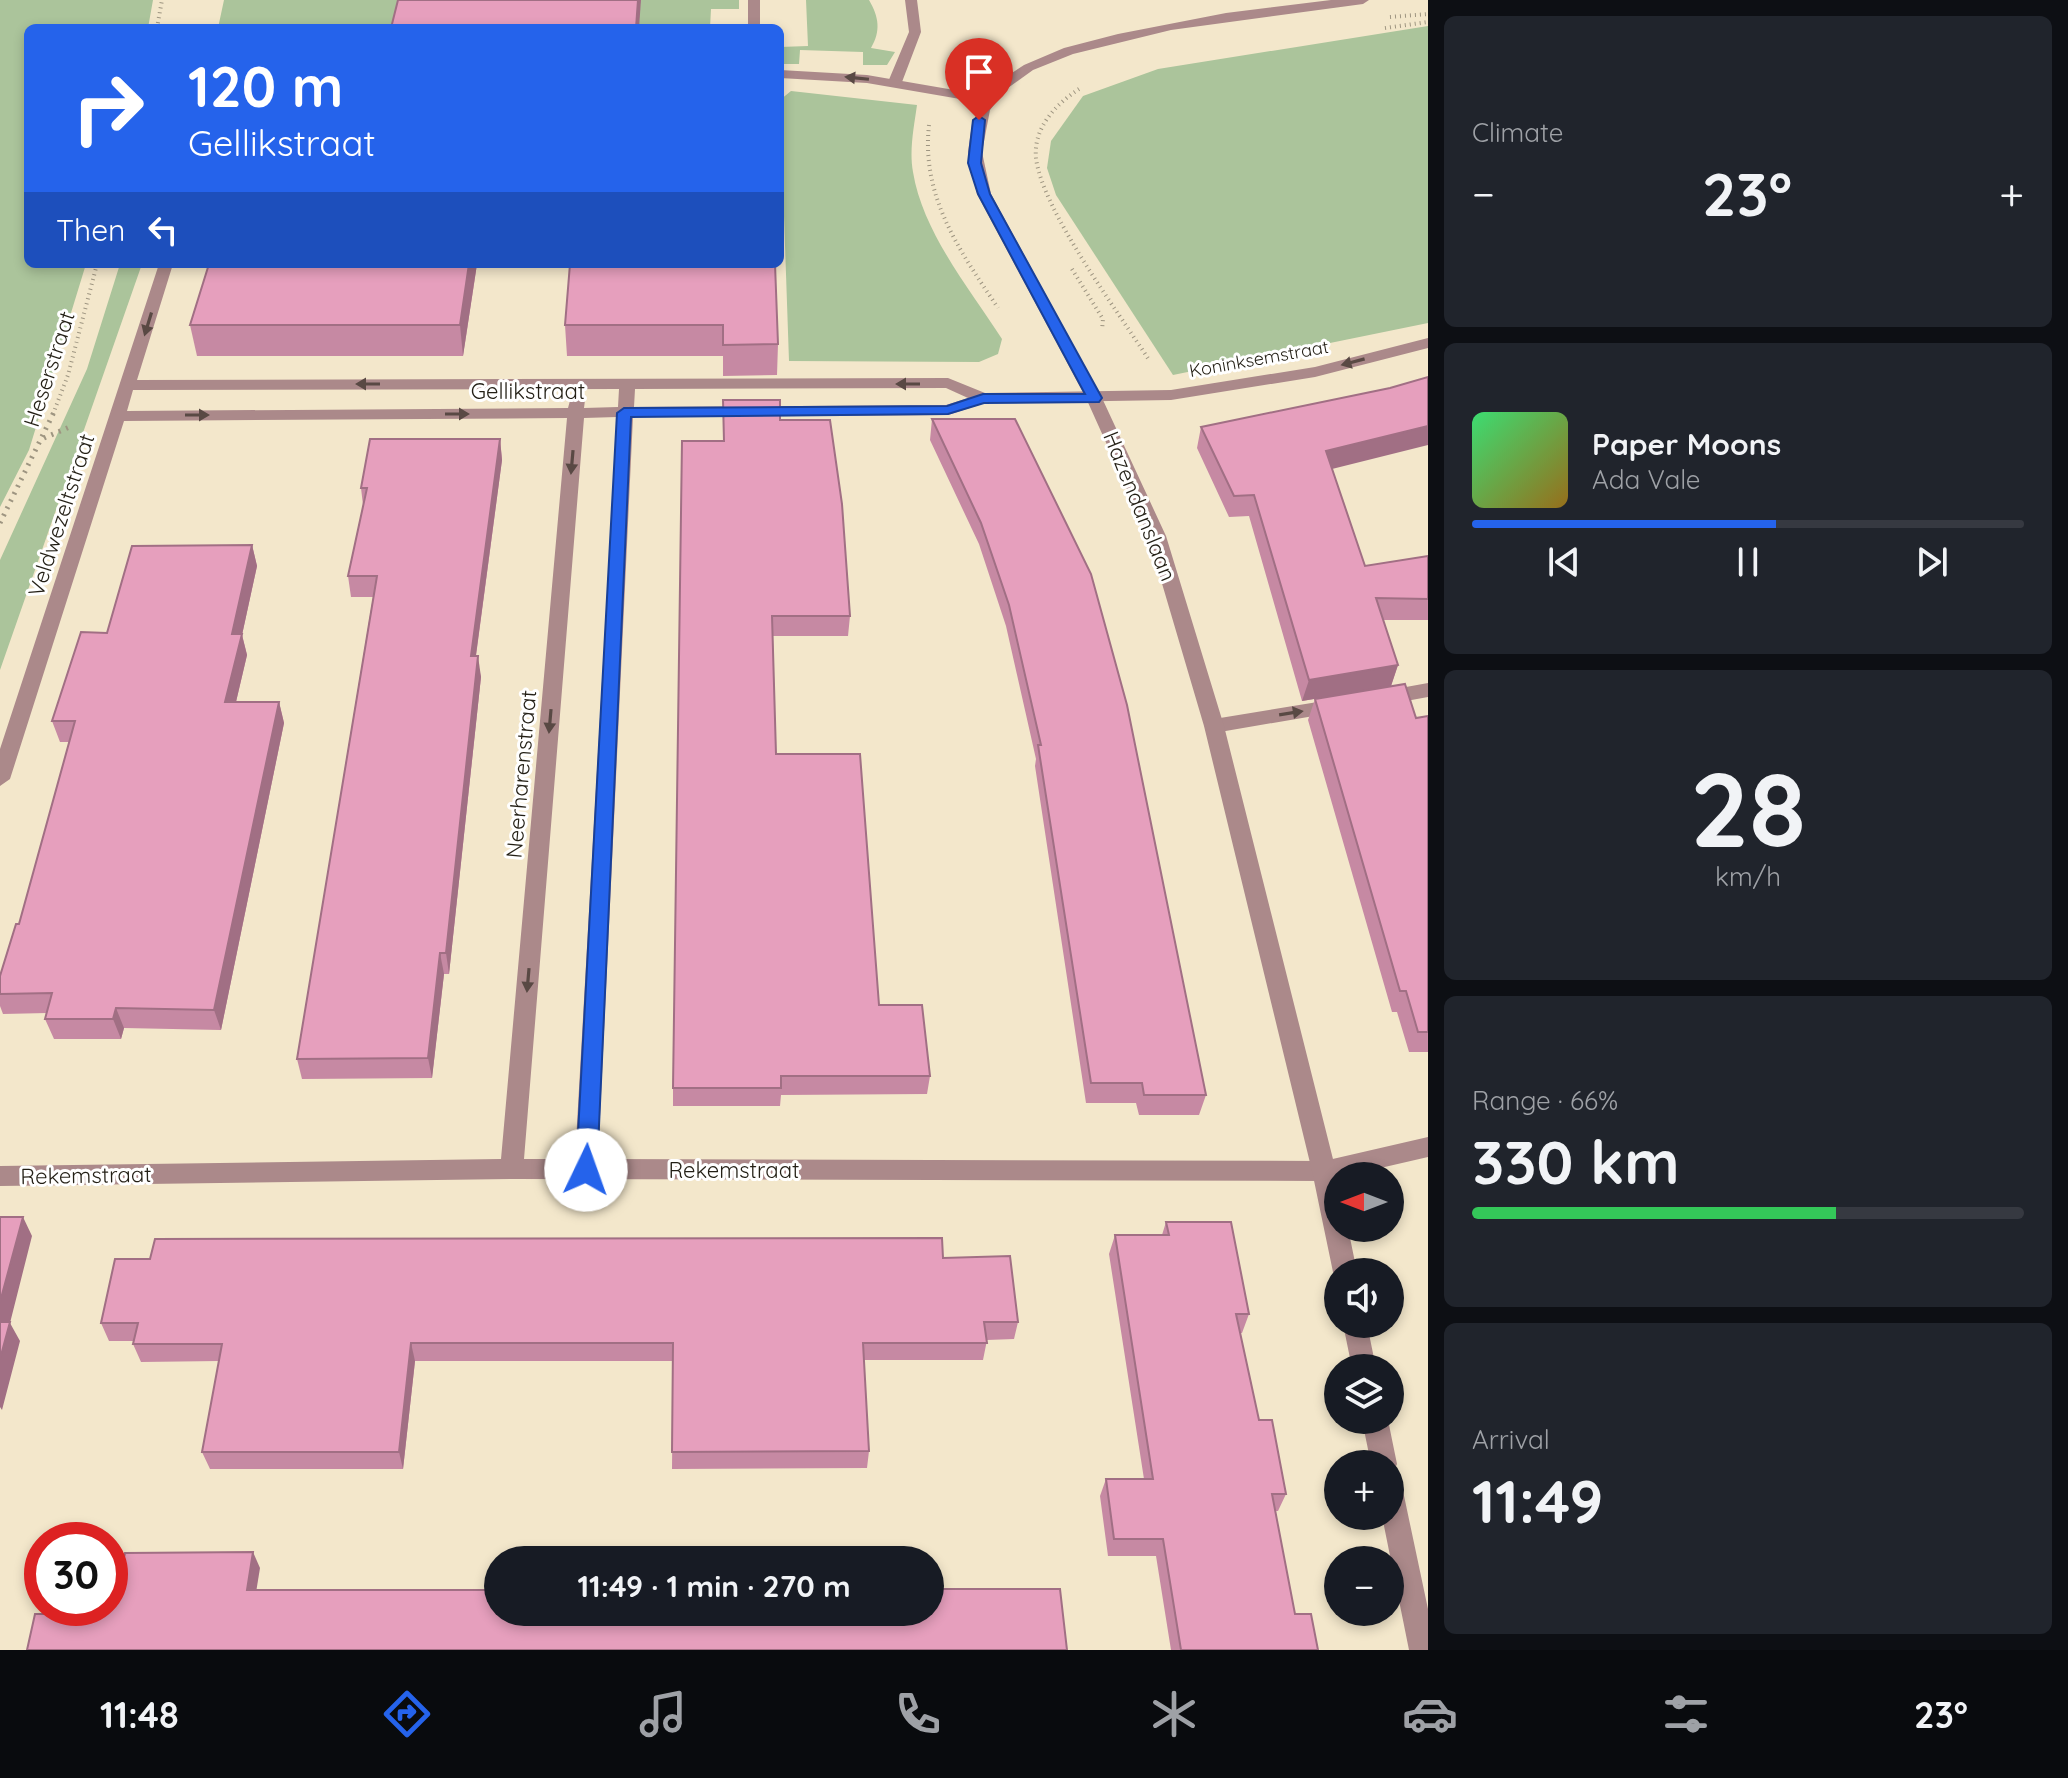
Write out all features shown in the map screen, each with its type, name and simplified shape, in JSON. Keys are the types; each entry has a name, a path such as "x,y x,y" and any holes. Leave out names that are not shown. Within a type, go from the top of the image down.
{"street":[{"path":"754,0 754,24"},
{"path":"895,82 916,37 916,12 911,0"},
{"path":"784,74 895,82 989,100 1031,64 1086,46 1226,19 1363,0"},
{"name":"Hazendanslaan","path":"989,100 976,137 978,177 1094,398 1157,536 1214,726 1324,1171"},
{"name":"Veldwezeltstraat","path":"0,779 165,268"},
{"name":"Koninksemstraat","path":"1094,398 1171,395 1315,372 1428,343"},
{"name":"Gellikstraat","path":"129,385 948,383 983,398"},
{"name":"Neerharenstraat","path":"512,1169 578,384"},
{"path":"586,1170 627,384"},
{"name":"Gellikstraat","path":"119,416 948,410 983,398 1094,398"},
{"path":"1214,726 1428,690"},
{"name":"Rekemstraat","path":"1363,1162 1428,1147"},
{"name":"Rekemstraat","path":"0,1176 512,1169 1324,1171"},
{"path":"1398,1530 1423,1650"}],"path":[{"path":"158,24 162,0"},
{"path":"1383,18 1428,14"},
{"path":"1383,28 1428,22"},
{"path":"1086,86 1075,91 1051,113 1040,130 1035,155 1042,183 1171,395"},
{"path":"1041,111 1051,113"},
{"name":"Heserstraat","path":"0,523 43,439 68,375 96,268"},
{"path":"1071,268 1103,319 1094,398"},
{"path":"43,439 77,423"}],"green space":[{"path":"0,0 153,0 149,24 24,24 24,268 85,268 29,450 0,507"},
{"path":"224,0 739,0 739,9 711,9 710,24 219,24"},
{"path":"806,0 869,0 878,24 871,48 895,52 887,65 863,65 863,52 800,50 799,64 784,64 784,47 808,46"},
{"path":"1428,26 1428,323 1173,375 1056,195 1047,168 1051,141 1083,96 1158,69"},
{"path":"791,91 917,105 912,155 918,195 949,260 1002,339 998,354 979,362 789,361 784,97"},
{"path":"119,268 141,268 0,670 0,560 87,369"}],"building":[{"path":"398,0 638,0 636,24 392,24"},
{"path":"208,268 468,268 460,325 190,325"},
{"path":"570,268 775,268 778,344 723,345 723,325 565,325"},
{"path":"1428,377 1428,426 1326,451 1365,566 1428,556 1428,599 1376,598 1398,665 1309,680 1254,495 1234,496 1201,427 1390,388"},
{"path":"723,400 780,400 780,420 830,420 842,504 850,616 772,616 776,754 860,754 879,1005 922,1005 930,1076 781,1076 781,1088 673,1088 682,441 724,441"},
{"path":"932,419 1015,419 1091,574 1127,705 1206,1095 1144,1095 1142,1083 1091,1083 1038,745 1041,745 1009,605 981,523"},
{"path":"370,439 500,439 471,656 478,656 446,953 440,953 428,1058 297,1059 377,576 348,576 367,488 361,488"},
{"path":"252,545 232,634 242,634 225,702 279,702 214,1010 116,1008 113,1019 45,1019 52,993 0,994 0,976 16,924 19,924 75,721 52,721 81,632 107,633 132,546"},
{"path":"1405,684 1416,718 1428,716 1428,1032 1418,1032 1406,991 1400,991 1315,699"},
{"path":"0,1217 23,1217 0,1302"},
{"path":"1166,1222 1231,1222 1249,1314 1236,1314 1259,1420 1272,1420 1286,1494 1272,1494 1295,1614 1311,1614 1318,1650 1181,1650 1163,1539 1114,1539 1106,1479 1153,1479 1115,1235 1169,1235"},
{"path":"942,1238 943,1258 1010,1256 1018,1322 984,1322 987,1343 863,1343 869,1451 672,1452 673,1343 411,1343 399,1452 202,1452 222,1344 133,1344 138,1323 101,1323 115,1259 150,1259 155,1239"},
{"path":"0,1322 10,1322 0,1359"},
{"path":"253,1552 247,1590 484,1590 484,1626 944,1626 944,1589 1060,1589 1067,1650 27,1650 32,1626 128,1626 128,1553"}],"route":[{"path":"586,1170 624,413 948,410 983,398 1094,398 984,194 974,163 979,120"}]}
